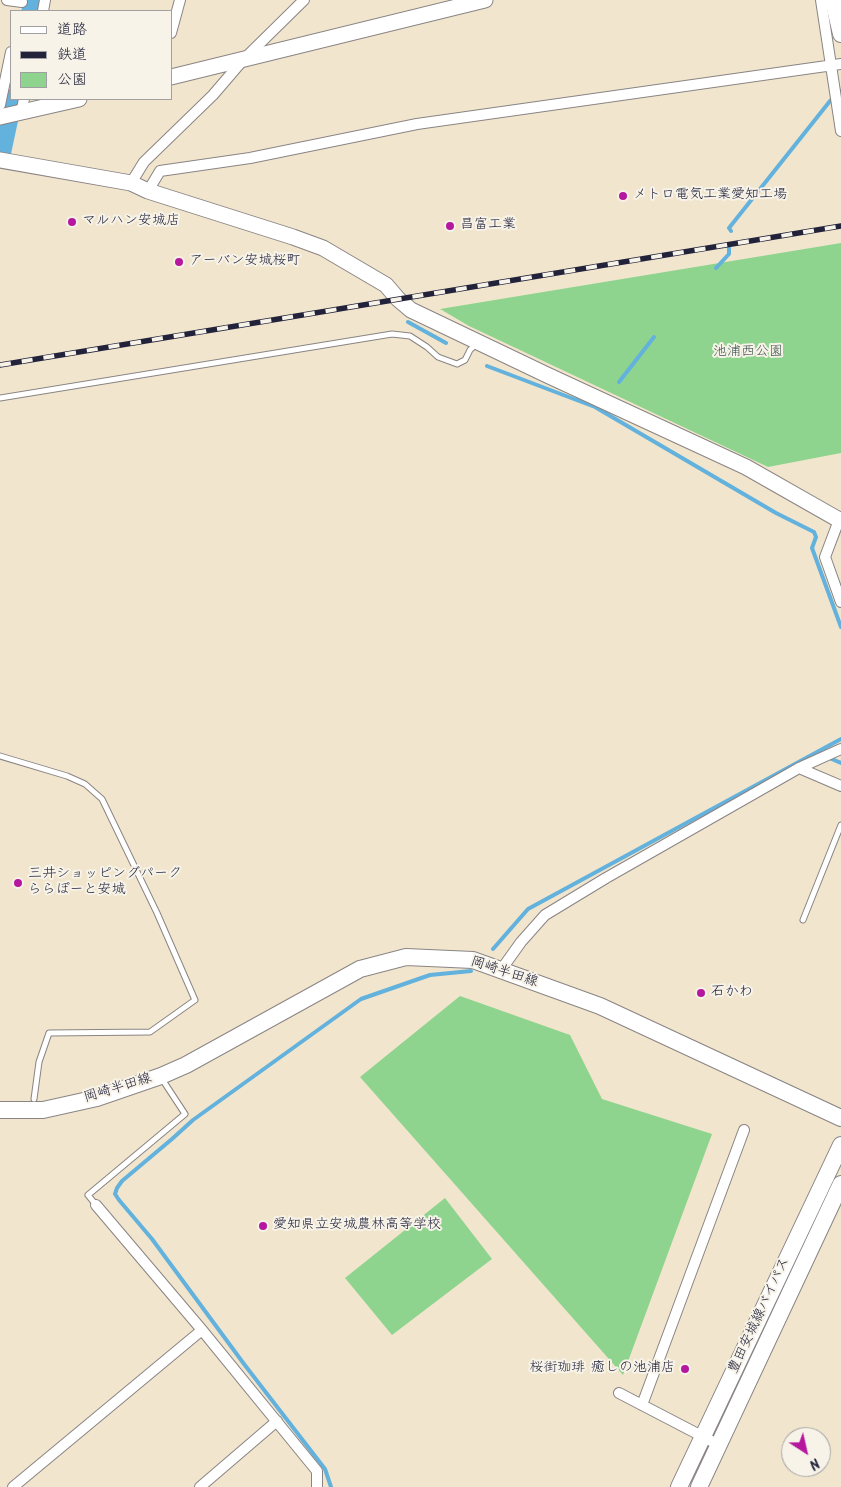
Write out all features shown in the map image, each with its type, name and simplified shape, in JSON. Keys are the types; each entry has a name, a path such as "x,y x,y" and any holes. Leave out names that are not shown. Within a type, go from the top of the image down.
{"main road":[{"path":"833,0 841,34"},
{"name":"岡崎半田線","path":"0,1110 43,1110 53,1106 97,1098 161,1076 186,1065 360,969 406,957 473,960 600,1006 841,1118"},
{"path":"0,1099 39,1099 53,1106"},
{"name":"豊田安城線バイパス","path":"679,1487 841,1145"},
{"name":"豊田安城線バイパス","path":"699,1487 841,1184"}],"street":[{"path":"7,0 21,5"},
{"path":"172,29 180,0"},
{"path":"131,183 144,162 304,0"},
{"path":"172,77 485,0"},
{"path":"821,0 836,65 841,130"},
{"path":"0,105 10,57"},
{"path":"148,190 160,171 250,158 417,124 836,65"},
{"path":"12,112 74,100"},
{"path":"3,161 131,183 324,248 386,285 411,310 746,467 840,520 825,557 841,602"},
{"path":"502,970 521,942 545,915 606,878 800,768 841,749"},
{"path":"800,768 841,786"},
{"path":"642,1405 744,1130"},
{"path":"96,1206 202,1330 317,1471 316,1487"},
{"path":"13,1487 202,1330"},
{"path":"619,1393 719,1445"},
{"path":"200,1487 277,1421"}],"lane":[{"path":"0,398 392,334 410,336 438,357 457,364 465,360 470,350 478,342"},
{"path":"0,756 79,781 102,799 157,913 195,1000 150,1032 49,1032 39,1062 34,1099"},
{"path":"803,920 841,825"},
{"path":"96,1206 88,1195 185,1114 161,1076"}],"green space":[{"name":"池浦西公園","path":"841,243 841,453 768,467 469,326 440,309"},
{"path":"460,996 570,1035 602,1099 712,1134 623,1375 360,1077"},
{"path":"445,1198 492,1259 392,1335 345,1278"}],"waterway":[{"path":"32,10 34,0"},
{"path":"731,231 729,228 830,101 841,91"},
{"path":"0,155 12,100"},
{"path":"716,268 729,254 729,248"},
{"path":"408,322 446,343"},
{"path":"619,382 654,337"},
{"path":"487,366 595,407 776,513 814,532 816,537 812,548 841,627"},
{"path":"493,949 528,909 841,739"},
{"path":"827,757 841,763"},
{"path":"331,1487 325,1469 244,1364 152,1239 115,1194 122,1181 193,1120 361,999 430,975 471,971"}],"railway":[{"path":"0,365 841,226"}],"place":[{"name":"メトロ電気工業愛知工場","path":"623,196"},
{"name":"マルハン安城店","path":"72,222"},
{"name":"昌富工業","path":"450,226"},
{"name":"アーバン安城桜町","path":"179,262"},
{"name":"三井ショッピングパーク ららぽーと安城","path":"18,883"},
{"name":"石かわ","path":"701,993"},
{"name":"愛知県立安城農林高等学校","path":"263,1226"},
{"name":"桜街珈琲 癒しの池浦店","path":"685,1369"}]}
